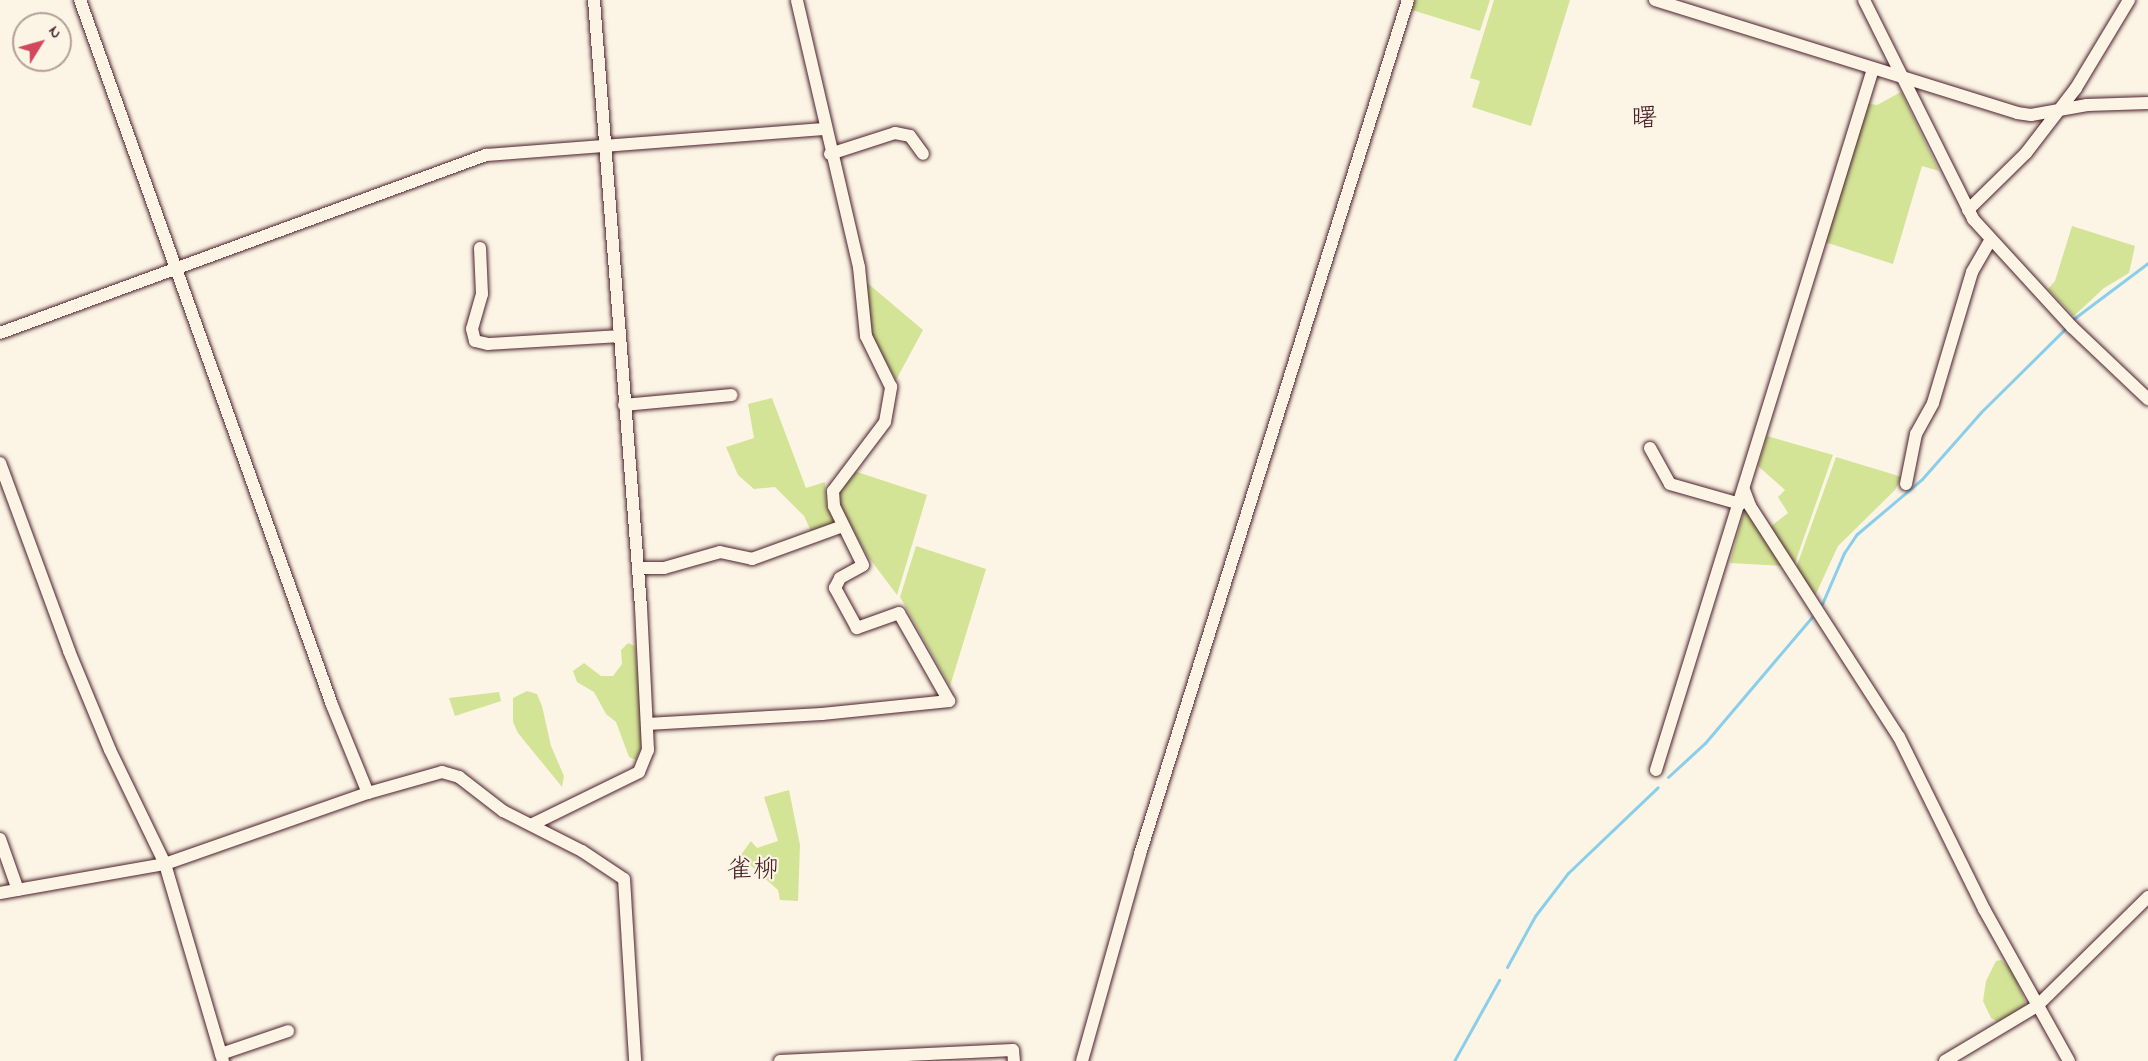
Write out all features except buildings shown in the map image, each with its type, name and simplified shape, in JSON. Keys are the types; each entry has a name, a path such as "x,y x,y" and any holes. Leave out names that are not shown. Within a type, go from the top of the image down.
{"street":[{"path":"81,0 332,705 368,793"},
{"path":"533,824 639,772 647,760 638,568 594,0"},
{"path":"647,724 822,714 949,701 899,613 862,628 849,620 835,588 836,582 863,565 834,506 835,483 885,422 891,387 866,336 859,267 824,129 797,0"},
{"path":"1082,1061 1140,854 1408,0"},
{"path":"1655,0 1902,79 2017,113 2031,115 2086,105 2148,103"},
{"path":"1864,0 1968,210 1990,241 2148,399"},
{"path":"1968,210 2026,153 2060,110 2129,0"},
{"path":"1656,770 1873,69"},
{"path":"0,333 486,155 824,129"},
{"path":"830,154 895,133 910,136 923,154"},
{"path":"1906,484 1916,434 1933,403 1972,272 1990,241"},
{"path":"480,248 482,294 472,329 475,341 488,344 619,336"},
{"path":"624,405 732,395"},
{"path":"1650,448 1670,484 1740,504"},
{"path":"0,463 69,651 110,750 165,864 222,1058 288,1031"},
{"path":"1744,490 1750,506 1899,737 2037,1006 2069,1061"},
{"path":"638,568 664,568 720,552 752,559 843,526"},
{"path":"0,892 165,864 368,793 442,772 466,780 503,811 533,824 624,879 634,1061"},
{"path":"0,839 18,890"},
{"path":"1945,1061 2037,1006 2148,897"},
{"path":"780,1061 1013,1050 1014,1061"}],"green space":[{"path":"1415,0 1490,0 1480,31 1412,10"},
{"path":"1494,0 1570,0 1531,126 1472,107 1480,81 1470,78"},
{"path":"1901,92 1939,171 1922,166 1893,264 1825,242 1866,103 1877,105"},
{"path":"2072,226 2135,246 2129,273 2104,288 2074,316 2048,289 2055,281"},
{"path":"865,281 923,330 896,380 871,336"},
{"path":"772,398 806,488 825,482 826,504 836,525 812,533 804,516 775,487 754,489 738,475 726,447 754,438 748,404"},
{"path":"1767,436 1833,455 1794,566 1770,527 1788,513 1778,497 1785,490 1758,466"},
{"path":"1836,457 1902,477 1895,490 1838,546 1814,598 1796,568"},
{"path":"851,470 927,495 897,595 867,555 841,507 839,489"},
{"path":"1745,508 1783,566 1730,563"},
{"path":"916,546 986,569 950,686 900,597"},
{"path":"628,643 635,646 643,743 636,760 629,757 616,722 606,714 594,692 577,682 573,671 584,663 601,676 613,676 622,664 621,650"},
{"path":"527,691 537,694 542,706 551,746 564,776 562,787 518,733 513,722 513,698"},
{"path":"499,692 501,701 455,716 449,698"},
{"path":"789,790 800,845 798,901 780,900 778,890 740,856 751,841 757,848 778,841 764,797"},
{"path":"2001,960 2012,970 2025,1006 1998,1022 1991,1018 1983,1001 1986,981 1996,961"}],"waterway":[{"path":"2072,320 2148,263"},
{"path":"1822,604 1844,553 1857,534 1922,479 1981,412 2066,328"},
{"path":"1668,777 1705,743 1812,617"},
{"path":"1507,967 1535,916 1568,873 1658,787"},
{"path":"1454,1061 1499,980"}],"district":[{"name":"曙","path":"1644,121"},
{"name":"雀柳","path":"753,872"}]}
